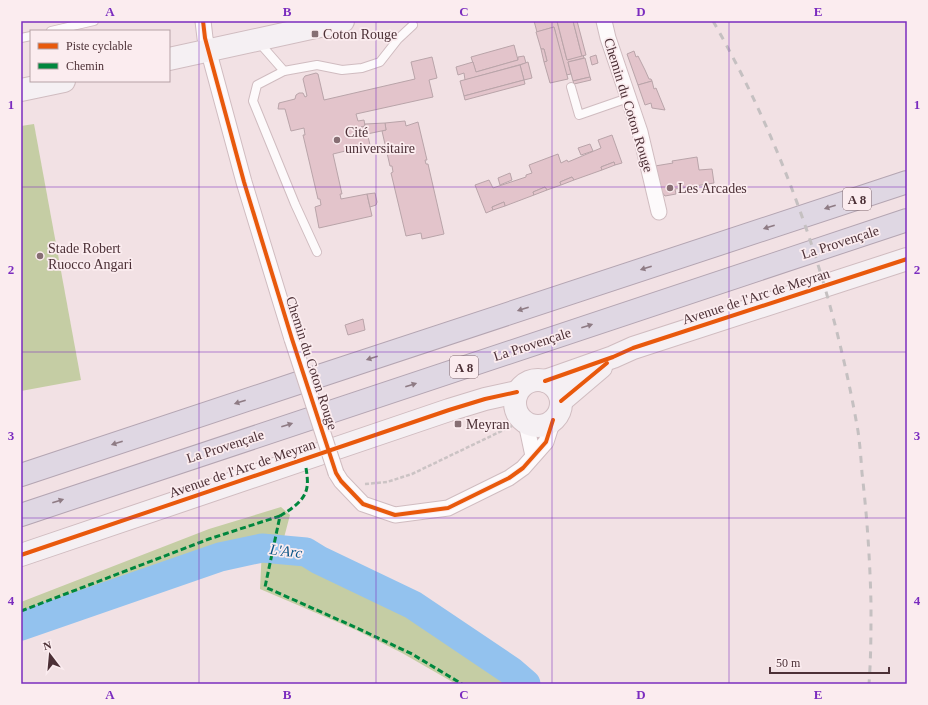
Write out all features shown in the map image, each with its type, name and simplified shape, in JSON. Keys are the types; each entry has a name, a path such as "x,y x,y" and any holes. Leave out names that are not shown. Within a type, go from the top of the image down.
{"highway":[{"name":"A 8","path":"21,475 907,182"},
{"name":"La Provençale","path":"21,515 907,220"}],"main road":[{"path":"257,33 286,21"},
{"path":"170,45 206,36 257,33 344,21"},
{"path":"170,58 206,36"},
{"path":"21,90 59,82"},
{"name":"Avenue de l'Arc de Meyran","path":"545,381 613,357 639,346 803,291 907,259"},
{"name":"Avenue de l'Arc de Meyran","path":"557,411 613,357"},
{"path":"485,399 506,407 522,419 532,425 540,426 547,424 557,411 559,392 553,385 537,379 529,381 522,386 515,399 515,407 522,419"},
{"name":"Avenue de l'Arc de Meyran","path":"21,555 441,412 485,399 518,392"}],"street":[{"name":"Chemin du Coton Rouge","path":"604,21 608,38 640,132 659,212"},
{"name":"Chemin du Coton Rouge","path":"206,36 244,182 292,339 339,477 363,504 395,515 448,508 509,478 523,468 546,442 557,411"},
{"path":"522,419 533,456"}],"lane":[{"path":"55,30 94,21"},
{"path":"317,252 295,204 253,101 257,86 284,72 317,65 342,70 362,68 380,62 398,39 413,24"},
{"path":"257,33 263,47 284,72"},
{"path":"571,87 579,114 628,98"}],"path":[{"path":"339,477 361,484 387,482 412,474 522,419"}],"green space":[{"name":"Stade Robert Ruocco Angari","path":"34,124 81,380 21,391 21,126"},
{"path":"281,507 290,515 281,549 306,552 319,560 413,605 511,671 526,684 456,684 402,653 356,630 260,589 262,548 219,557 21,626 21,602 209,529"}],"building":[{"path":"534,21 557,21 567,60 583,55 584,58 568,62 571,74 566,75 554,27 537,32"},
{"path":"557,21 573,21 582,56 567,60"},
{"path":"573,21 577,21 586,55 582,56"},
{"path":"554,27 568,79 550,83 544,62 547,61 544,49 541,49 536,32"},
{"path":"514,45 518,60 476,72 471,57"},
{"path":"541,49 544,49 547,61 544,62"},
{"path":"634,51 649,79 652,81 638,85 627,54"},
{"path":"596,55 598,63 592,65 590,57"},
{"path":"524,56 526,63 465,80 464,73 458,75 456,67 473,62 476,72 518,60 518,57"},
{"name":"Cité universitaire","path":"432,57 437,78 429,80 433,97 356,114 358,121 364,120 365,126 361,127 363,133 367,132 370,145 333,154 342,194 340,194 341,199 367,194 372,216 319,228 315,207 321,205 320,199 318,199 303,135 305,135 304,128 291,131 285,109 278,109 279,103 295,99 296,95 299,93 303,93 305,97 307,96 303,79 305,76 316,73 318,74 324,100 415,79 411,62"},
{"path":"585,58 590,77 573,81 568,62"},
{"path":"528,62 532,78 524,80 520,65"},
{"path":"520,65 524,80 464,96 460,81"},
{"path":"590,77 591,80 574,84 573,81"},
{"path":"524,80 525,84 465,100 464,96"},
{"path":"652,81 654,89 656,88 665,110 652,108 651,103 645,105 638,85"},
{"path":"405,121 406,126 418,122 427,160 425,160 426,164 428,164 444,234 422,239 421,233 406,236 391,173 393,172 392,166 390,166 382,131 386,130 385,123"},
{"path":"385,123 386,130 367,134 367,132 363,133 361,127 365,126 365,124"},
{"path":"612,135 622,163 615,165 614,162 601,167 602,170 574,180 572,177 560,182 561,185 547,190 545,187 533,192 534,195 505,206 504,202 492,207 493,210 486,213 475,185 489,180 493,188 526,177 526,175 532,173 529,165 558,154 561,163 567,160 568,162 601,148 598,140"},
{"path":"590,144 593,151 581,155 578,148"},
{"path":"697,157 699,170 712,169 714,183 695,186 696,188 690,189 690,187 675,189 676,194 665,196 661,191 655,166 673,163 672,161"},
{"path":"614,162 615,165 602,170 601,167"},
{"path":"510,173 512,180 500,185 498,178"},
{"path":"572,177 574,180 561,185 560,182"},
{"path":"545,187 547,190 534,195 533,192"},
{"path":"375,193 377,202 376,205 370,207 367,194"},
{"path":"504,202 505,206 493,210 492,207"},
{"path":"363,319 365,330 348,335 345,325"}],"waterway":[{"name":"L'Arc","path":"21,626 220,557 262,548 306,552 319,560 413,605 511,671 526,684"}],"railway":[{"path":"713,21 763,118 784,168 820,272 848,377 859,436 868,538 871,604 871,654 869,684"}],"marked path":[{"path":"280,516 297,504 306,492 306,468"},
{"path":"21,611 209,539 280,516 265,587 412,654 462,684"}],"cycle path":[{"path":"203,21 205,38 244,182 292,339 336,473 341,481 363,504 395,515 448,508 509,478 523,468 546,442 553,420"},
{"path":"545,381 613,357 633,348 907,259"},
{"path":"561,401 607,363"},
{"path":"21,555 449,410 485,399 517,392"}],"place":[{"name":"Coton Rouge","path":"315,34"},
{"name":"Cité universitaire","path":"337,140"},
{"name":"Les Arcades","path":"670,188"},
{"name":"Stade Robert Ruocco Angari","path":"40,256"},
{"name":"Meyran","path":"458,424"}]}
